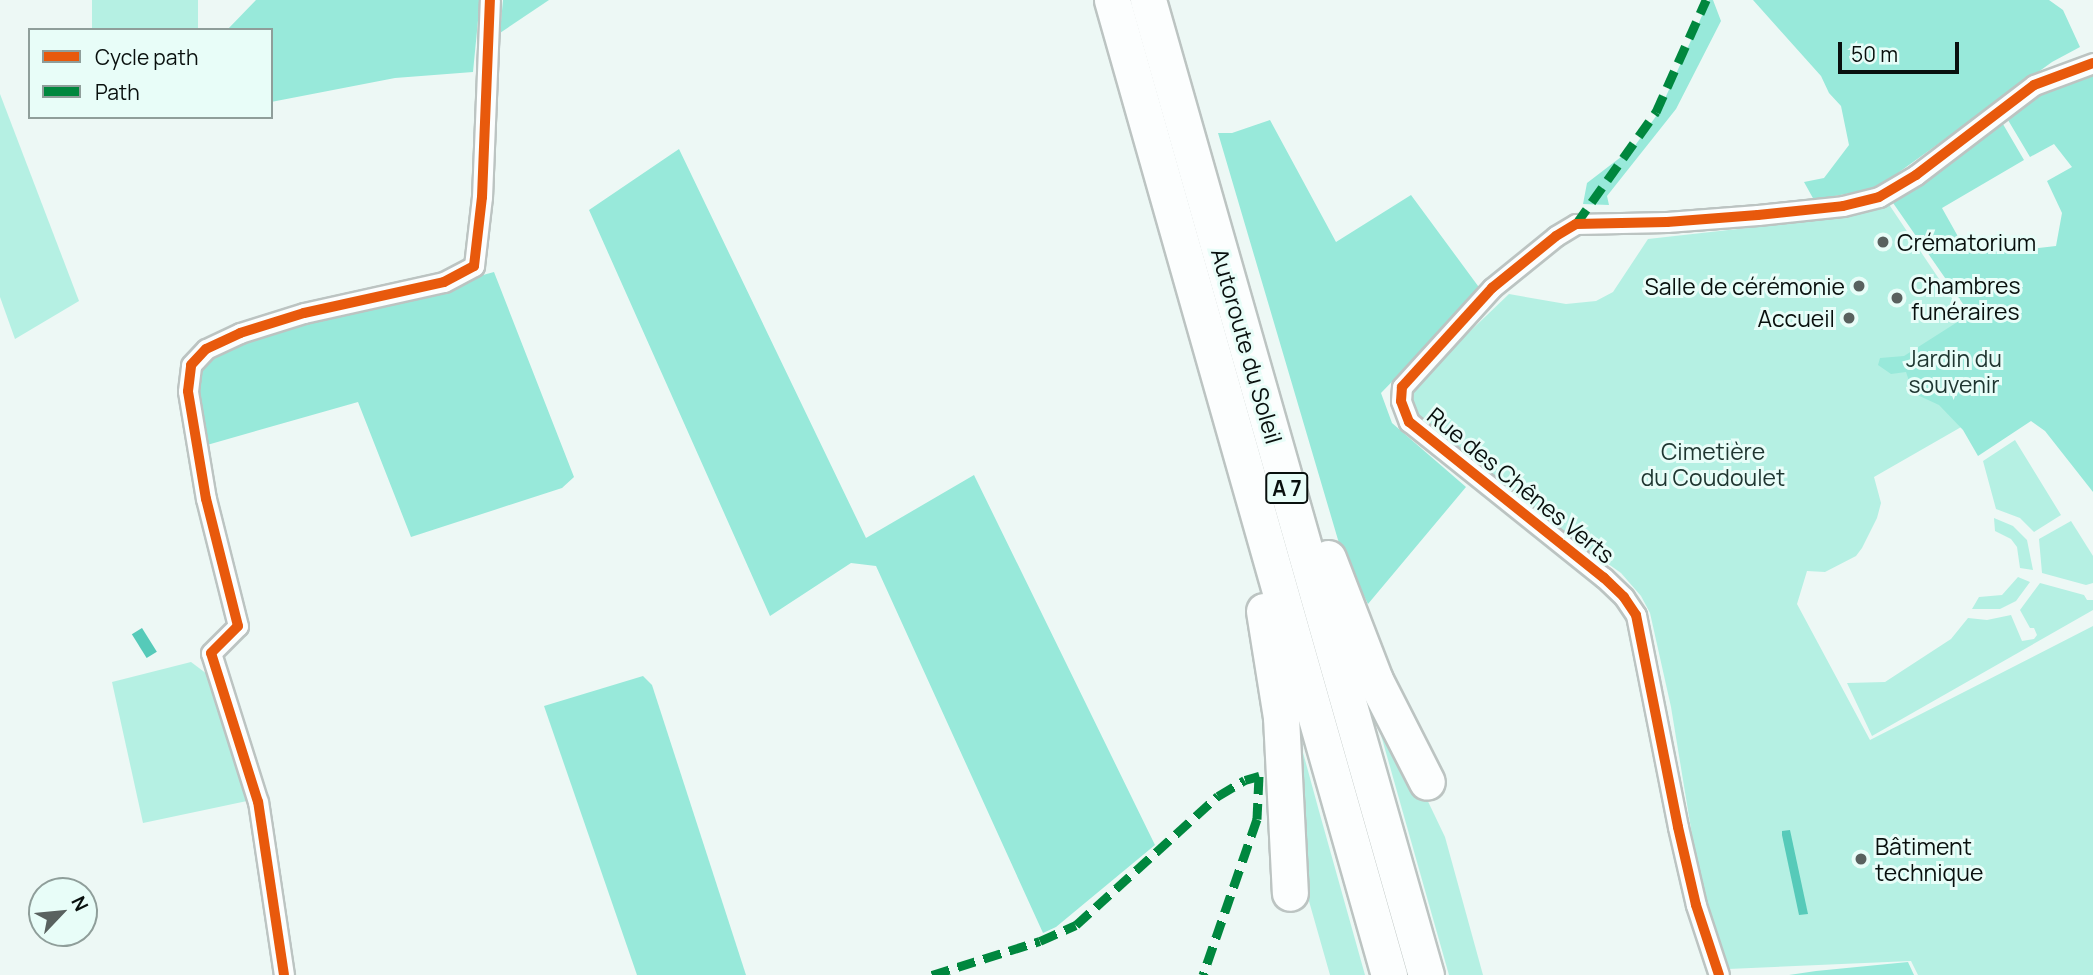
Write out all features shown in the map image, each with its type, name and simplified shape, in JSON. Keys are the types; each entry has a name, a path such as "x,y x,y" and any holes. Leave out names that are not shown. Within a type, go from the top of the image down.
{"highway":[{"name":"Autoroute du Soleil","path":"1112,0 1389,975"},
{"name":"Autoroute du Soleil","path":"1148,0 1426,975"},
{"path":"1189,142 1223,201 1315,524 1375,680 1427,782"},
{"path":"1228,408 1235,475 1279,691 1289,825 1290,893"}],"street":[{"path":"284,975 257,802 211,653 238,626 206,499 188,391 191,365 206,349 240,333 304,313 444,282 474,266 482,197 490,0"},
{"name":"Rue des Chênes Verts","path":"1719,975 1696,905 1678,827 1636,615 1624,597 1604,578 1409,422 1401,401 1402,387 1492,288 1556,236 1576,224 1667,222 1772,214 1843,206 1880,197 1916,175 2034,85 2093,63"}],"green space":[{"path":"92,0 198,0 198,28 92,28"},
{"path":"256,0 480,0 473,72 395,78 273,102 273,28 229,28"},
{"path":"503,0 549,0 500,33"},
{"path":"1709,0 1713,0 1721,21 1676,109 1607,196 1609,205 1583,204 1587,183 1634,147 1659,112"},
{"path":"1753,0 2049,0 2063,10 2080,47 2052,62 1877,188 1814,200 1804,182 1824,178 1849,145 1841,106 1829,93 1821,76"},
{"name":"Jardin du souvenir","path":"2093,69 2093,492 2045,431 2031,421 1978,456 1963,430 1939,405 1913,393 1906,372 1891,374 1878,365 1880,358 1904,356 1970,314 1891,200 2000,119 2024,160 1942,208 1965,249 2003,252 2056,246 2062,213 2047,181 2072,167 2054,144 2030,157 2005,115 2045,88"},
{"path":"0,94 79,301 15,339 0,297"},
{"path":"1270,120 1336,242 1411,195 1481,290 1381,393 1392,423 1466,487 1368,604 1341,550 1218,133 1232,133"},
{"path":"679,149 866,538 974,475 1155,845 1056,927 1043,933 876,566 851,563 770,616 589,210"},
{"name":"Cimetière du Coudoulet","path":"1886,200 2017,395 1874,477 1881,503 1877,518 1862,548 1856,556 1825,572 1807,571 1797,604 1870,740 2093,626 2093,975 1918,975 1911,961 1728,969 1711,920 1697,865 1671,707 1650,613 1641,596 1621,573 1546,520 1418,420 1410,403 1415,384 1509,294 1566,304 1596,301 1613,292 1648,239 1791,223"},
{"path":"494,272 574,477 562,488 411,537 358,402 207,445 195,385 209,358 269,333"},
{"path":"2015,440 2061,515 2034,532 2020,518 1996,509 1983,461"},
{"path":"1994,518 2013,526 2027,540 2033,570 2020,568 2017,547 2011,539 1995,531"},
{"path":"2071,521 2093,556 2093,583 2086,585 2042,573 2039,539"},
{"path":"2018,577 2030,582 2016,601 2000,609 1972,609 1979,597 2002,595"},
{"path":"2040,583 2084,595 2087,600 2093,600 2093,610 1872,736 1847,683 1885,682 1951,639 1968,618 1987,620 2011,615 2022,641 2034,639 2037,635 2034,628 2030,628 2020,610"},
{"path":"191,662 207,674 247,801 143,823 112,682"},
{"path":"1367,674 1445,837 1483,975 1449,975 1364,675"},
{"path":"643,676 652,685 746,975 637,975 544,706"},
{"path":"1287,694 1365,975 1330,975 1299,866"},
{"path":"1908,962 1914,975 1789,975 1816,971"}],"shaded area":[{"path":"142,628 157,652 147,658 132,634"},
{"path":"1790,830 1808,914 1799,915 1782,835 1782,831"}],"marked path":[{"path":"1576,224 1656,112 1706,0"},
{"path":"932,975 1040,941 1076,925 1218,796 1245,780 1259,776 1257,819 1203,975"}],"cycle path":[{"path":"284,975 258,802 211,653 238,626 206,499 188,391 191,365 206,349 240,333 304,313 444,282 474,266 482,197 490,0"},
{"path":"1719,975 1696,905 1678,827 1636,615 1624,597 1604,578 1409,422 1401,401 1402,387 1492,288 1556,236 1576,224 1667,222 1758,215 1843,206 1879,197 1916,175 2034,85 2093,63"}],"place":[{"name":"Crématorium","path":"1883,242"},
{"name":"Salle de cérémonie","path":"1859,286"},
{"name":"Chambres funéraires","path":"1897,298"},
{"name":"Accueil","path":"1849,318"},
{"name":"Bâtiment technique","path":"1861,859"}]}
